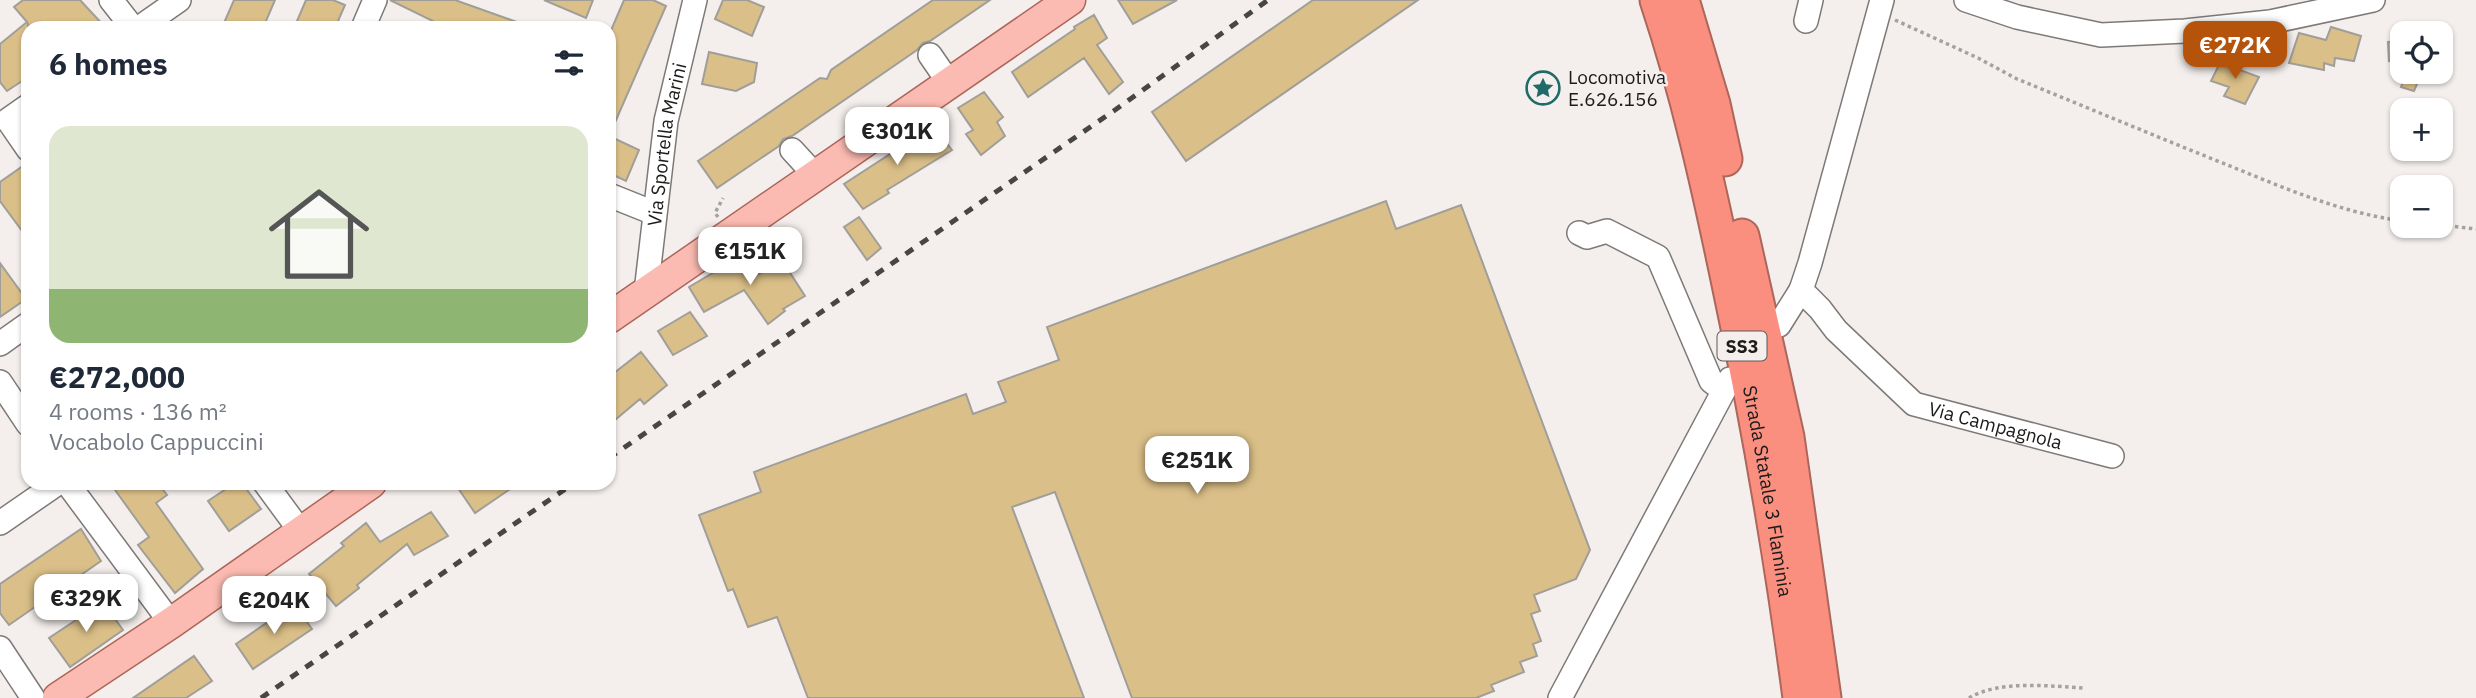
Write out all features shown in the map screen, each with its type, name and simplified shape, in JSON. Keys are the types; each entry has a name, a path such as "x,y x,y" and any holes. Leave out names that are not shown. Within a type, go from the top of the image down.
{"highway":[{"name":"Strada Statale 3 Flaminia","path":"1657,0 1693,123 1753,401 1788,608 1800,698"},
{"name":"Strada Statale 3 Flaminia","path":"1682,0 1713,104 1787,437 1824,698"},
{"path":"1787,437 1814,531 1839,698"},
{"path":"1765,470 1766,540 1780,642 1783,698"}],"main road":[{"path":"616,313 1070,0"},
{"path":"58,698 171,623 360,490"}],"street":[{"path":"111,0 128,21"},
{"path":"149,21 179,0"},
{"path":"366,21 375,0"},
{"name":"Via Sportella Marini","path":"646,292 666,121 695,0"},
{"path":"1966,0 2017,17 2101,35 2185,32 2270,22 2373,0"},
{"path":"1779,325 1801,290 1880,7"},
{"path":"930,55 950,84"},
{"path":"21,111 8,120 21,139"},
{"path":"792,150 815,175"},
{"path":"616,198 654,213"},
{"path":"1560,698 1727,385 1711,381 1658,257 1607,232 1587,237 1579,233"},
{"name":"Via Campagnola","path":"1801,290 1821,309 1836,330 1914,404 2112,456"},
{"path":"0,344 21,329"},
{"path":"0,382 21,414"},
{"path":"0,523 48,490"},
{"path":"72,490 171,623"},
{"path":"270,490 301,532"},
{"path":"0,648 33,698"}],"path":[{"path":"1880,7 1906,24 2017,79 2283,187 2339,206 2390,219"},
{"path":"715,213 723,198"},
{"path":"2453,226 2476,229"},
{"path":"1969,698 1991,689 2043,686 2083,688"}],"building":[{"path":"23,0 80,0 100,21 26,21 14,7"},
{"path":"234,0 275,0 266,21 225,21"},
{"path":"306,0 333,0 345,5 338,21 297,21"},
{"path":"390,0 455,0 514,21 433,21"},
{"path":"544,0 593,0 586,18"},
{"path":"624,0 653,0 666,6 616,120 615,21"},
{"path":"723,0 747,0 764,7 752,36 715,19"},
{"path":"933,0 990,0 923,43 917,50 792,136 783,139 779,146 717,188 698,161 820,78 827,79 831,70"},
{"path":"1118,0 1177,0 1133,24"},
{"path":"1313,0 1418,0 1186,161 1152,112"},
{"path":"1094,15 1107,38 1097,45 1123,82 1109,94 1084,58 1028,97 1012,72"},
{"path":"21,27 21,82 7,91 0,82 0,44"},
{"path":"2331,27 2361,36 2354,61 2335,58 2334,66 2324,63 2324,70 2289,63 2299,33 2326,40"},
{"path":"709,52 757,63 754,82 736,91 702,84"},
{"path":"2222,59 2238,66 2237,69 2259,77 2245,104 2224,96 2229,87 2211,81"},
{"path":"2402,84 2417,84 2414,91 2401,87"},
{"path":"984,92 1003,117 997,122 1005,136 981,155 966,134 973,130 958,108"},
{"path":"933,126 952,150 887,190 889,193 863,209 844,184"},
{"path":"616,139 639,150 626,181 616,176"},
{"path":"21,167 21,230 0,201 0,182"},
{"path":"1386,201 1396,229 1461,205 1590,550 1576,579 1534,595 1540,611 1531,614 1541,641 1533,644 1537,656 1520,662 1524,672 1491,685 1494,691 1476,698 1132,698 1055,492 1012,507 1084,698 808,698 777,617 748,627 733,589 728,591 699,515 761,492 754,472 966,394 973,414 1006,402 998,382 1059,360 1047,327"},
{"path":"859,217 881,248 867,260 844,227"},
{"path":"743,252 759,274 781,259 805,296 783,309 785,311 768,324 744,290 704,312 689,287"},
{"path":"0,263 21,292 21,302 0,317"},
{"path":"690,312 707,336 673,355 658,331"},
{"path":"641,352 667,385 644,404 640,399 616,419 616,372"},
{"path":"115,490 163,490 167,495 156,503 203,569 175,593 138,545 149,537"},
{"path":"224,490 247,490 261,509 229,531 208,501"},
{"path":"459,490 509,490 475,513"},
{"path":"431,512 448,536 414,555 407,544 336,606 309,574 344,546 341,543 366,523 380,542"},
{"path":"81,529 101,561 9,625 0,613 0,584"},
{"path":"103,602 123,630 70,667 49,638"},
{"path":"294,604 312,629 253,669 236,644"},
{"path":"194,656 212,681 186,698 133,698"}],"railway":[{"path":"616,453 1115,110 1268,0"},
{"path":"261,698 564,490"}],"place":[{"name":"Locomotiva E.626.156","path":"1543,88"}]}
